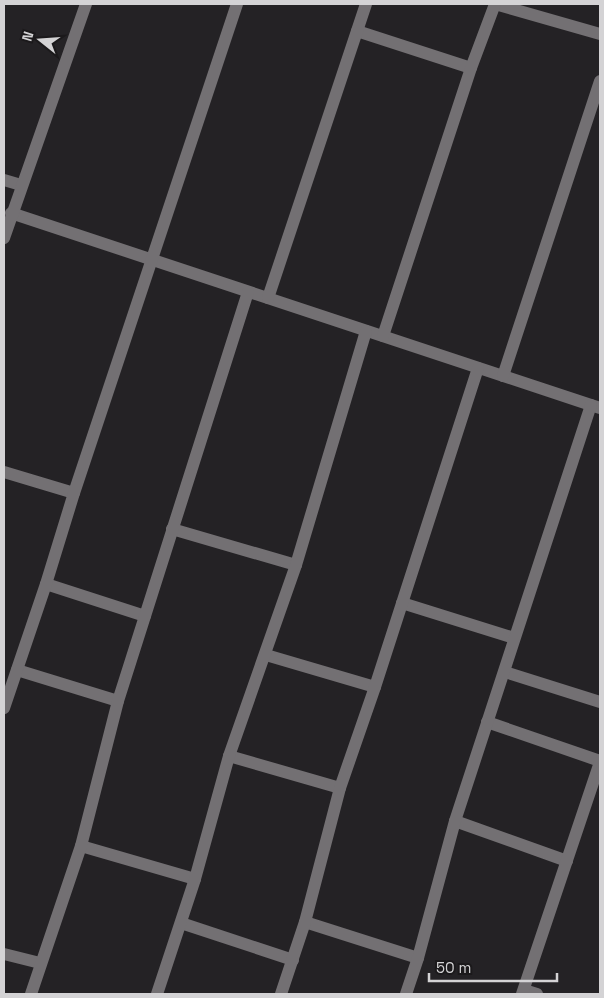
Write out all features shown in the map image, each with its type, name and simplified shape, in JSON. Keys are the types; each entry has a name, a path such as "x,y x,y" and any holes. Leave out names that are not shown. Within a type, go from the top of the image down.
{"street":[{"path":"4,238 86,4"},
{"path":"4,708 237,4"},
{"path":"268,298 366,4"},
{"path":"383,336 471,68 494,4 600,34"},
{"path":"357,31 471,68"},
{"path":"503,376 596,109 600,81"},
{"path":"4,180 21,185"},
{"path":"12,213 596,407 514,638 505,672 456,821 418,958 406,994"},
{"path":"31,994 81,846 118,701 248,292"},
{"path":"157,994 195,879 229,756 296,566 366,331"},
{"path":"281,994 305,922 340,788 478,368"},
{"path":"4,472 74,493"},
{"path":"172,529 296,566"},
{"path":"46,584 145,616"},
{"path":"402,603 514,638"},
{"path":"266,655 375,686"},
{"path":"17,670 118,701"},
{"path":"505,672 600,702"},
{"path":"487,722 600,761 523,992 537,994"},
{"path":"229,756 340,788"},
{"path":"456,821 567,861"},
{"path":"81,846 195,879"},
{"path":"305,922 418,958"},
{"path":"181,923 293,960"},
{"path":"4,954 40,963"}]}
